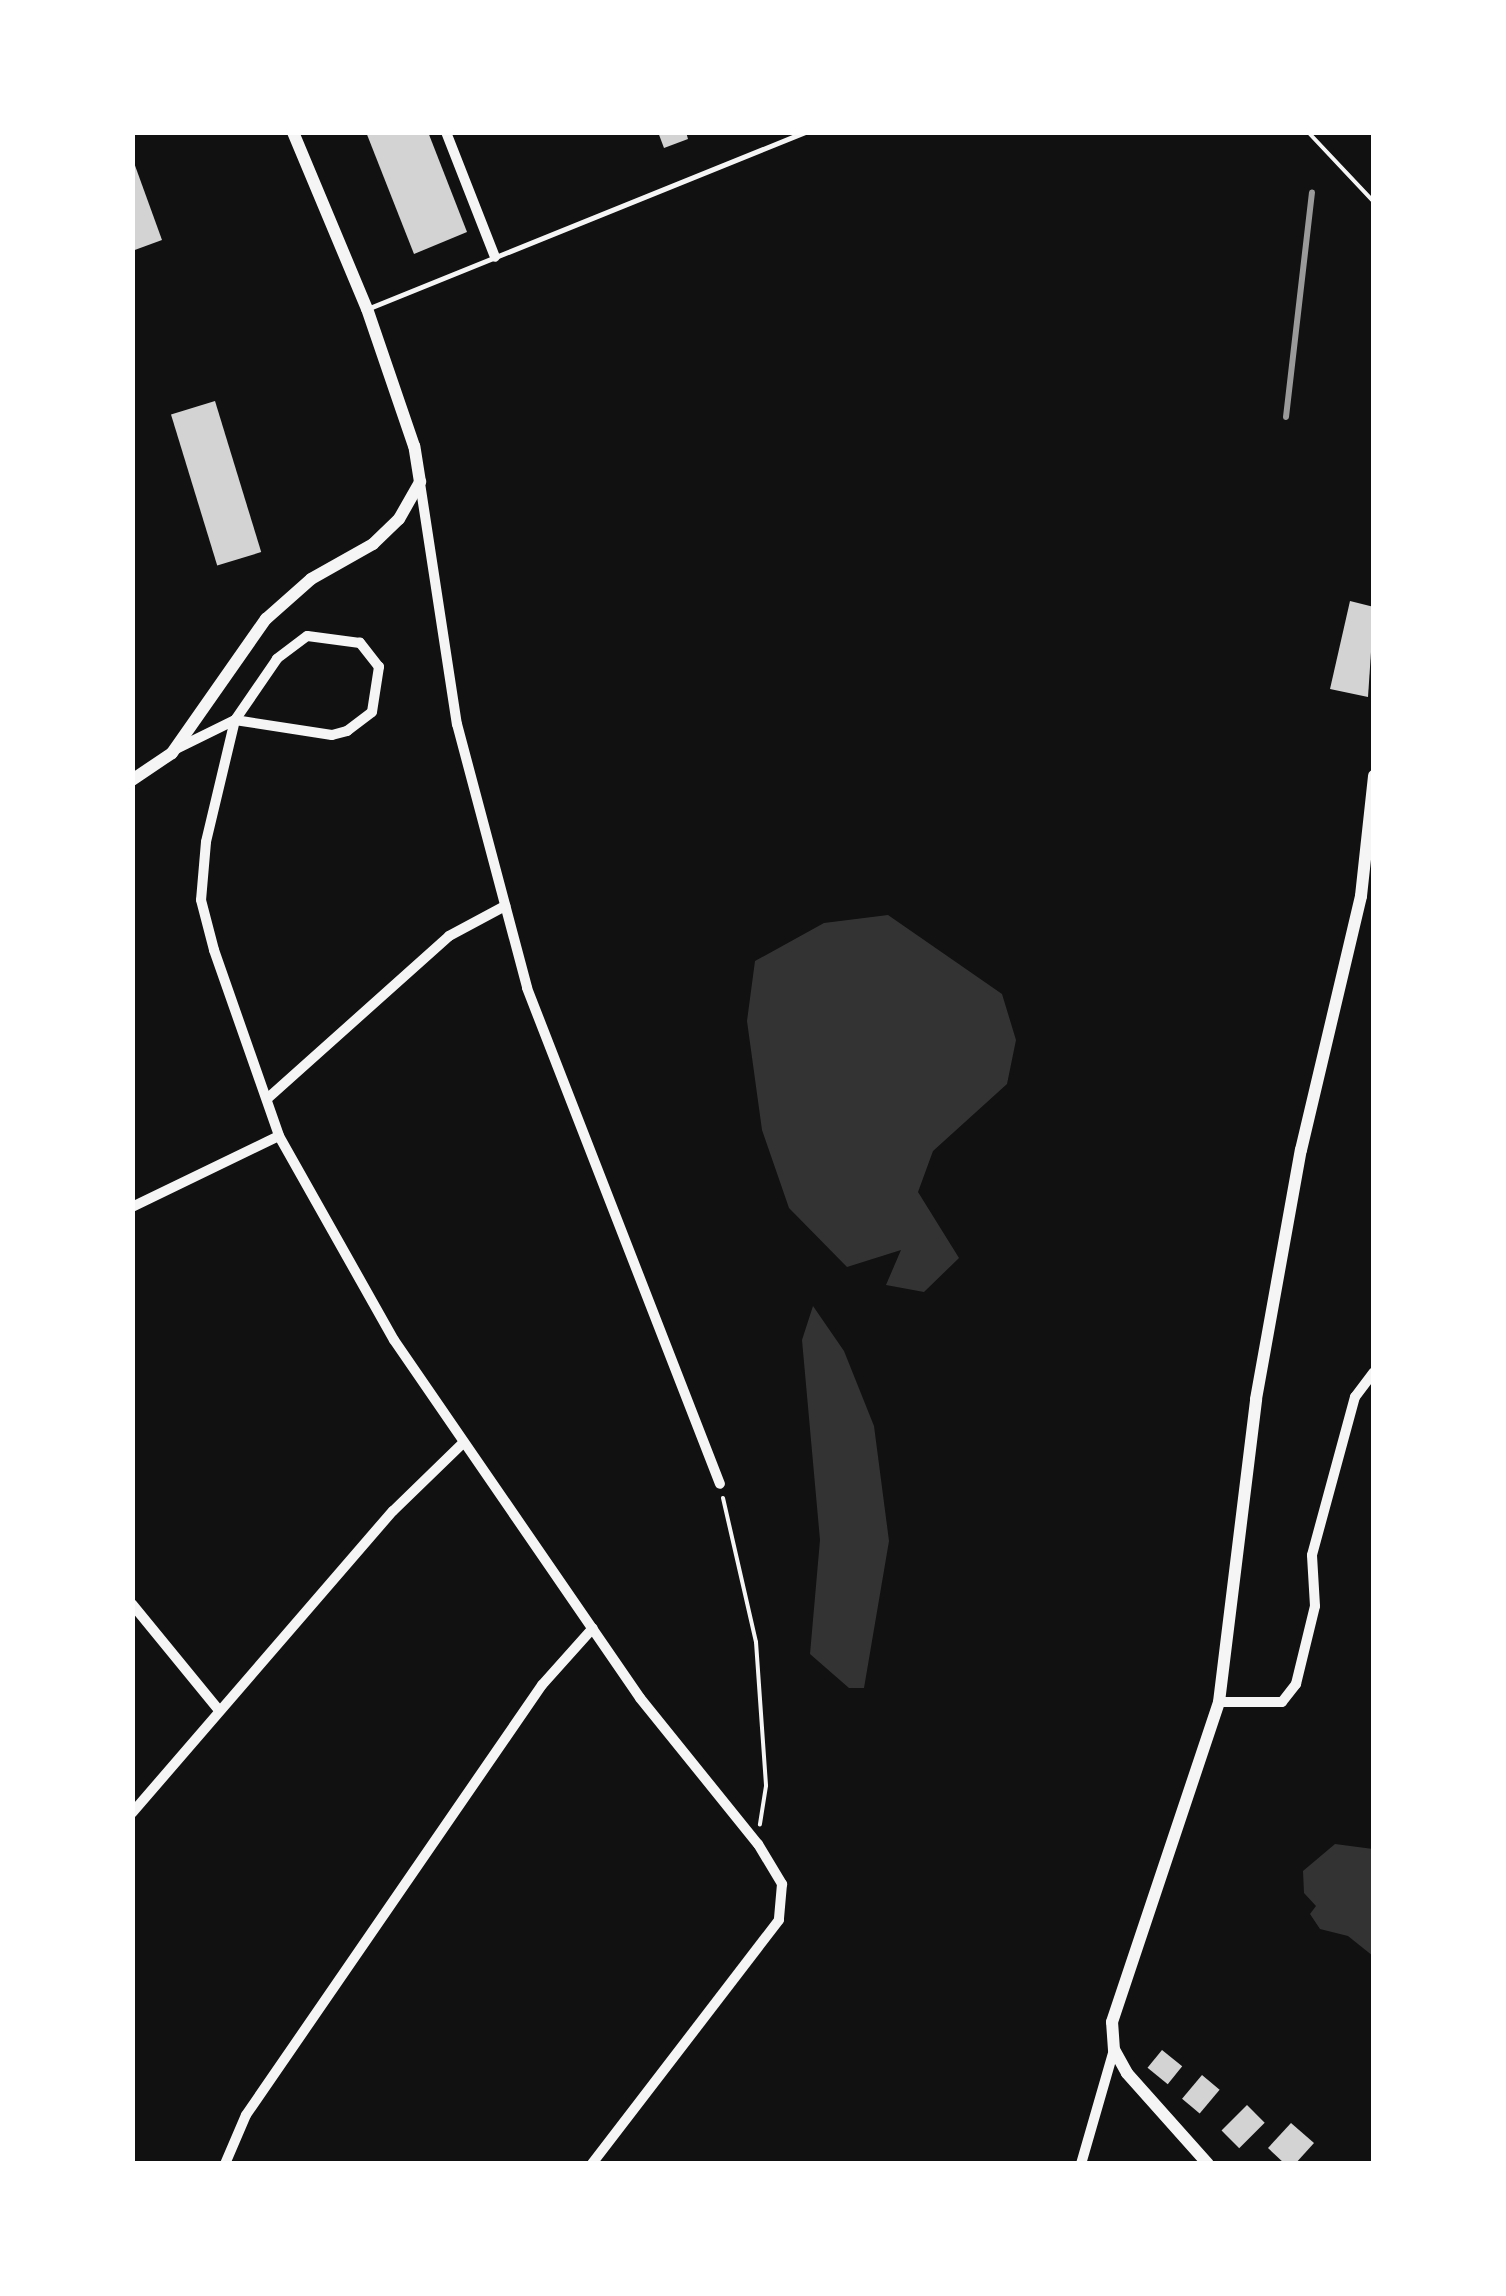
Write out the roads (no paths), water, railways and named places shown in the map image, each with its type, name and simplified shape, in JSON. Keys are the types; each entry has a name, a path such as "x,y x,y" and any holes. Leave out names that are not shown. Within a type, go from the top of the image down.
{"street":[{"path":"292,132 367,309 414,446 457,724 527,988 628,1260 720,1484"},
{"path":"446,132 495,257"},
{"path":"172,753 266,619 311,579 373,544 398,519 420,482"},
{"path":"132,780 172,753 236,720 332,735 347,732 372,712 380,667 360,642 306,636 277,659 236,720 210,812 201,900 280,1136 394,1340 640,1698 758,1844 782,1884 779,1920 592,2164"},
{"path":"1081,2164 1114,2050 1119,1990 1219,1702 1256,1398 1302,1150 1361,896 1374,776"},
{"path":"268,1098 449,936 505,906"},
{"path":"132,1207 280,1136"},
{"path":"1219,1702 1282,1702 1296,1684 1315,1606 1312,1555 1356,1397 1374,1372"},
{"path":"132,1812 393,1510 462,1444"},
{"path":"132,1604 218,1709"},
{"path":"225,2164 246,2115 542,1685 593,1628"},
{"path":"1114,2050 1144,2096 1208,2164"}],"lane":[{"path":"367,309 805,132"}],"railway":[{"path":"1286,417 1312,193"}]}
